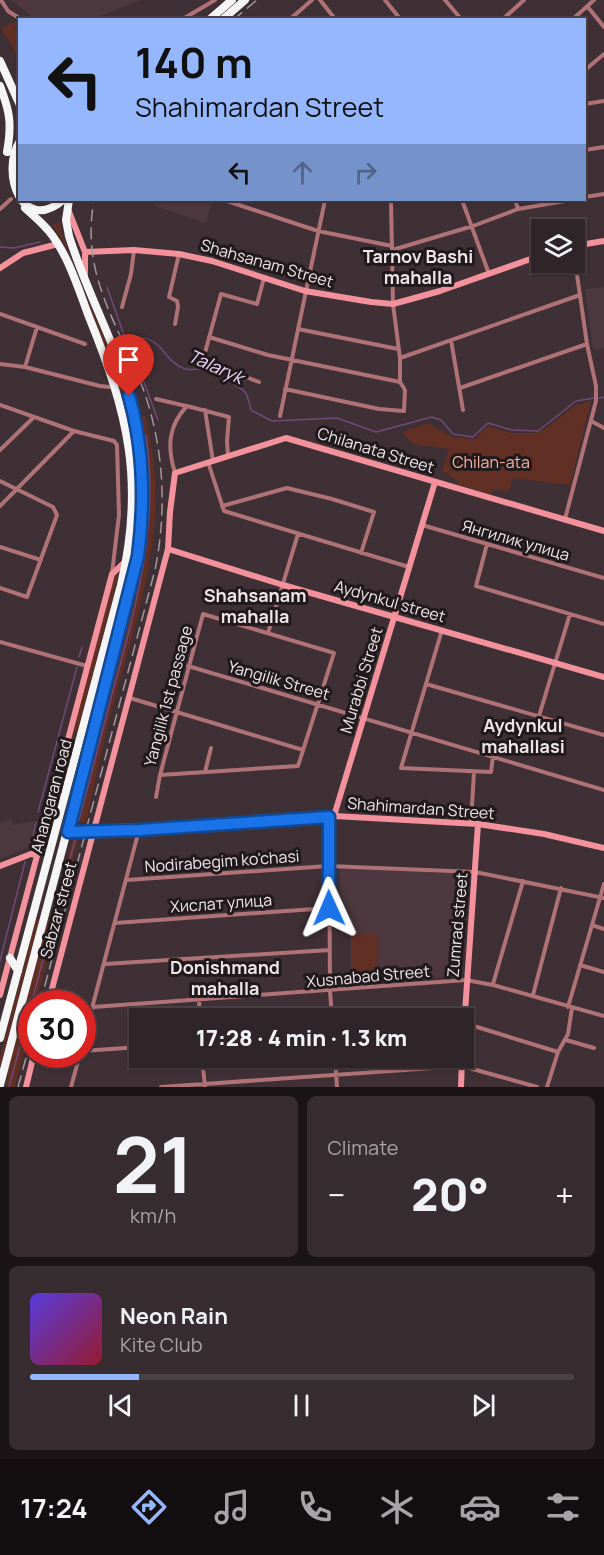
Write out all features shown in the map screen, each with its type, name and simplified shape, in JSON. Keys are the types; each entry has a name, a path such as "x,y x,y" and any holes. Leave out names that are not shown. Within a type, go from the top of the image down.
{"highway":[{"path":"211,18 232,0"},
{"path":"224,18 245,0"},
{"path":"0,61 18,101"},
{"path":"0,86 10,116 3,162"},
{"path":"6,153 18,143"},
{"name":"Ahangaran road","path":"0,1038 127,561 132,499 132,462 115,385 71,270 48,230 8,195"},
{"path":"25,208 45,209 62,201"},
{"name":"Ahangaran road","path":"0,1084 136,570 141,524 143,487 139,437 127,387 67,231 69,201"},
{"path":"81,736 92,739"},
{"name":"Shahimardan Street","path":"55,833 68,832"},
{"path":"34,913 45,916"},
{"path":"10,958 18,971"}],"street":[{"path":"1,0 8,11 18,18"},
{"path":"184,18 215,0"},
{"path":"291,18 312,0"},
{"path":"320,0 334,18"},
{"path":"385,0 399,18"},
{"path":"444,0 460,18"},
{"path":"504,18 524,0"},
{"path":"574,18 594,0"},
{"path":"587,6 604,27"},
{"path":"586,69 604,54"},
{"path":"586,104 604,101"},
{"path":"586,150 604,147"},
{"path":"586,197 604,194"},
{"path":"0,209 8,195"},
{"path":"227,201 318,231 392,248 473,226 518,209 564,201"},
{"path":"280,416 325,201"},
{"path":"285,389 379,410 404,411 405,390 400,382 400,358 393,304 391,201"},
{"path":"462,201 489,274"},
{"path":"514,201 518,209"},
{"path":"68,208 85,252 86,278"},
{"path":"585,244 604,241"},
{"path":"0,268 23,253 57,244"},
{"path":"122,307 131,274 134,250"},
{"name":"Shahsanam Street","path":"85,252 134,250 179,254 202,258 305,291 393,304 440,291 531,259"},
{"path":"175,324 177,301 169,297 179,254"},
{"path":"565,520 596,401 577,273"},
{"path":"259,382 203,361 220,294 256,304 264,278"},
{"path":"400,358 580,295"},
{"path":"0,314 85,344"},
{"path":"25,367 37,327"},
{"path":"298,329 398,349"},
{"path":"209,337 268,355 400,382"},
{"path":"451,340 463,410"},
{"path":"460,388 587,344"},
{"path":"0,364 25,367 100,386 115,385"},
{"path":"156,399 229,417 228,456"},
{"path":"0,405 74,431 114,441 117,445 119,515 111,574"},
{"path":"175,473 171,458 171,431 175,421 187,406"},
{"path":"205,410 211,462 222,506 226,512 410,567"},
{"path":"0,450 33,418"},
{"path":"591,421 604,428"},
{"path":"0,506 74,431"},
{"name":"Chilanata Street","path":"175,473 286,438 604,531"},
{"path":"117,445 128,439"},
{"name":"Sabzar street","path":"52,990 168,549 175,473"},
{"path":"0,481 56,509 57,518 27,597 0,588"},
{"name":"Murabbi Street","path":"332,817 435,482"},
{"path":"222,506 287,488 374,512 361,553"},
{"name":"Янгилик улица","path":"422,525 604,578"},
{"path":"268,633 298,534"},
{"path":"487,544 476,586 604,624"},
{"path":"0,547 41,560"},
{"name":"Aydynkul street","path":"168,549 283,585 604,677"},
{"path":"111,574 127,561"},
{"name":"Ahangaran road","path":"0,995 111,574"},
{"name":"Yangilik 1st passage","path":"156,797 159,775 203,614 334,652 317,704"},
{"path":"539,717 570,614"},
{"path":"442,630 402,769 492,772 493,756"},
{"path":"0,642 87,666"},
{"name":"Yangilik Street","path":"188,666 604,789"},
{"path":"426,684 604,735"},
{"path":"129,698 303,750"},
{"path":"159,775 297,766 317,704"},
{"path":"205,772 212,748"},
{"path":"474,772 475,824"},
{"path":"331,1008 328,866 332,817"},
{"name":"Shahimardan Street","path":"68,832 139,830 332,817 475,824 544,834 604,848"},
{"name":"Zumrad street","path":"465,1008 475,872 475,824"},
{"path":"96,996 139,830"},
{"path":"0,866 31,854 37,855"},
{"name":"Nodirabegim ko'chasi","path":"127,880 328,866 475,872 602,897"},
{"path":"493,984 523,881"},
{"path":"547,1087 558,1052 566,1040 570,1027 570,1007 604,884"},
{"path":"533,995 561,888"},
{"name":"Хислат улица","path":"115,923 329,908"},
{"path":"592,925 604,929"},
{"path":"105,964 330,950"},
{"path":"580,965 604,972"},
{"name":"Xusnabad Street","path":"96,1007 466,980 493,984 604,1016"},
{"path":"199,1000 199,1008"},
{"path":"474,1025 558,1052"},
{"path":"566,1040 594,1048"},
{"path":"96,1051 129,1048"},
{"path":"26,1087 31,1068"},
{"path":"71,1087 77,1068"},
{"path":"203,1068 205,1085"},
{"path":"336,1068 337,1087"},
{"path":"160,1087 430,1068"},
{"path":"461,1087 462,1068"},
{"path":"469,1068 537,1087"}],"shaded area":[{"path":"11,0 141,0 96,18 34,18"},
{"path":"144,201 214,201 206,223"},
{"path":"604,287 604,348 593,349 585,289"},
{"path":"12,819 13,825 35,821 29,847 0,859 0,823"},
{"path":"340,868 469,874 462,976 350,981 351,924 339,924"}],"green space":[{"path":"18,22 18,61 9,39 2,28"},
{"path":"59,222 65,243 70,257 52,225"},
{"path":"78,277 121,384 132,428 138,472 138,517 129,582 89,729 87,729 116,623 131,552 135,516 135,479 132,443 121,395"},
{"name":"Chilan-ata","path":"591,401 570,485 513,478 509,491 492,489 491,495 457,484 458,480 442,471 449,449 413,444 402,432 428,423 452,437 475,439 488,426 511,433 536,433 545,429 576,405"},
{"path":"145,415 152,452 155,487 155,521 151,554 145,588 104,741 86,824 78,821 77,818 99,724 141,566 147,484 139,417"},
{"path":"119,573 78,729 74,734 52,829 47,826 114,575"},
{"path":"73,839 78,840 39,990 29,990 46,926 52,914"},
{"path":"36,919 39,920 20,990 18,990 18,999 0,1067 0,1057"},
{"path":"352,933 378,933 378,973 352,974"},
{"path":"18,1030 20,1068 15,1087 6,1087"}],"waterway":[{"name":"Talaryk","path":"0,247 14,248 40,242"},
{"name":"Talaryk","path":"107,287 125,338 149,340 185,369 203,370 237,386 245,392 251,410 272,421 337,418 376,432 432,417 441,420 453,434 473,437 488,423 512,430 538,431 576,401 594,398"},
{"path":"125,338 158,420"},
{"name":"Talaryk","path":"599,398 604,397"},
{"path":"79,820 131,625 144,563 150,500 146,435"},
{"path":"79,657 82,647"},
{"path":"38,812 77,667"},
{"path":"31,844 36,822"},
{"path":"9,1087 75,840"},
{"path":"0,961 25,862"}],"railway":[{"path":"235,18 257,0"},
{"path":"44,990 155,570 161,526 162,481 156,437 145,394 97,277 91,228 94,201"},
{"path":"18,1087 23,1068"}],"district":[{"name":"Tarnov Bashi mahalla","path":"418,266"},
{"name":"Shahsanam mahalla","path":"255,605"},
{"name":"Aydynkul mahallasi","path":"523,735"},
{"name":"Donishmand mahalla","path":"225,977"}],"route":[{"path":"129,396 139,437 143,487 138,556 68,832 139,830 329,817 329,908"}]}
